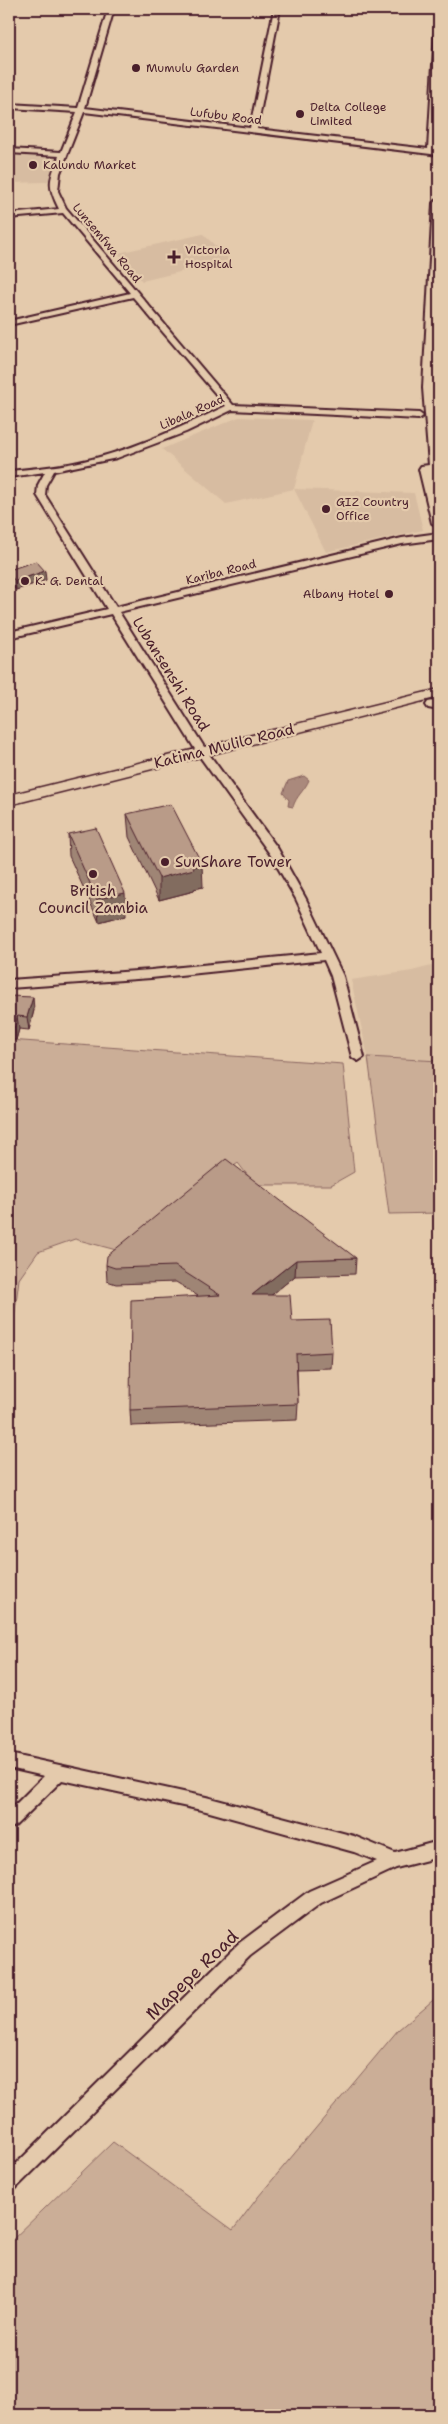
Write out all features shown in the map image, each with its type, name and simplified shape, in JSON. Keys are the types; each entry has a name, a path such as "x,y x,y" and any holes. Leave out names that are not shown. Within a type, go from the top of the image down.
{"main road":[{"path":"439,203 431,335 429,416 433,456 439,484"},
{"path":"431,335 422,353 419,416 429,488 439,523"},
{"name":"Katima Mulilo Road","path":"9,800 438,702"},
{"name":"Katima Mulilo Road","path":"9,810 205,756"}],"street":[{"name":"Lunsemfwa Road","path":"111,9 81,110 56,173 54,191 65,211 231,408"},
{"path":"253,131 277,9"},
{"path":"431,152 439,14"},
{"name":"Lufubu Road","path":"9,106 81,110 439,153"},
{"path":"9,151 64,154"},
{"path":"9,216 65,211"},
{"path":"9,323 134,294"},
{"name":"Libala Road","path":"9,474 51,469 98,460 146,446 231,408 419,416"},
{"name":"Lubansenshi Road","path":"51,469 42,485 41,494 205,756 274,852 329,956 349,1016 358,1057"},
{"name":"Kariba Road","path":"9,635 402,541 439,536"},
{"path":"9,984 151,974 329,956"},
{"path":"9,1761 206,1804 354,1844 395,1861"},
{"path":"9,1820 60,1771"},
{"name":"Mapepe Road","path":"9,2183 244,1950 315,1897 395,1861 439,1849"}],"shaded area":[{"name":"Kalundu Market","path":"9,155 60,157 53,179 45,182 9,183"},
{"name":"Victoria Hospital","path":"203,234 230,260 142,281 118,253"},
{"path":"239,417 312,420 294,489 226,504 162,449"},
{"path":"294,489 414,493 423,530 326,552"},
{"path":"304,776 309,780 307,784 293,807 288,806 289,800 283,793 288,781"},
{"path":"439,964 439,1061 368,1057 351,980 412,971"},
{"path":"9,1040 343,1064 354,1172 331,1185 255,1185 238,1163 120,1251 75,1239 38,1252 19,1279 14,1319 9,1330"},
{"path":"368,1057 439,1061 439,1213 389,1214"},
{"path":"439,1995 439,2415 9,2415 9,2243 113,2142 233,2230 258,2197 398,2030"}],"building":[{"path":"36,561 45,571 15,581 9,574 9,570"},
{"path":"171,804 202,864 193,867 194,869 159,878 127,814"},
{"path":"96,828 125,893 97,899 68,834"},
{"path":"9,996 33,997 27,1017 17,1016 15,1027 9,1027"},
{"path":"226,1159 356,1258 296,1260 252,1295 290,1295 292,1321 330,1320 332,1352 296,1354 298,1404 130,1410 131,1300 220,1295 175,1266 115,1268 106,1265 107,1256"}],"place":[{"name":"Mumulu Garden","path":"136,68"},
{"name":"Delta College Limited","path":"300,114"},
{"name":"Kalundu Market","path":"33,165"},
{"name":"Victoria Hospital","path":"174,257"},
{"name":"GIZ Country Office","path":"326,509"},
{"name":"K. G. Dental","path":"25,581"},
{"name":"Albany Hotel","path":"389,594"},
{"name":"SunShare Tower","path":"165,862"},
{"name":"British Council Zambia","path":"93,874"}]}
